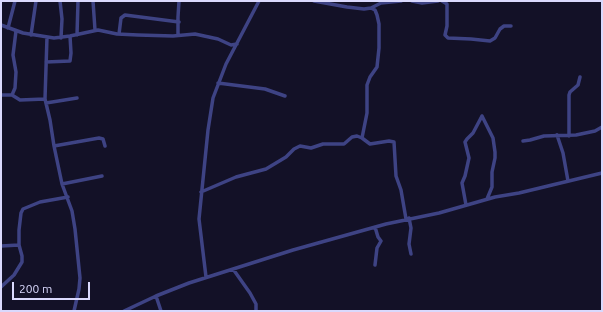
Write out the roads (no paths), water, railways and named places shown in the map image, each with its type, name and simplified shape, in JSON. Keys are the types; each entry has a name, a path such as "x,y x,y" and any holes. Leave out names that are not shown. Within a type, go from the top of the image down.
{"street":[{"path":"8,28 15,1"},
{"path":"31,35 36,1"},
{"path":"60,1 62,19 61,38"},
{"path":"77,35 78,1"},
{"path":"93,1 95,30"},
{"path":"178,35 179,1"},
{"path":"206,277 199,220 208,130 213,98 218,83 236,44 259,1"},
{"path":"314,1 347,7 371,8 381,3 401,1"},
{"path":"412,1 438,1"},
{"path":"442,1 447,4 447,26 445,35 448,38 490,42 495,38 500,29 504,26 511,26"},
{"path":"362,138 367,113 367,85 377,67 379,48 379,24 375,10 371,8"},
{"path":"119,34 121,18 125,15 178,22"},
{"path":"1,25 31,35 61,38 95,30 119,34 196,34 222,40 231,45 234,50"},
{"path":"12,94 15,88 16,72 13,56 16,31"},
{"path":"46,62 70,61 72,53 70,36"},
{"path":"47,37 45,101 62,184 72,211 79,266 79,289 74,311"},
{"path":"231,45 236,44"},
{"path":"569,136 569,95 570,92 578,85 580,77"},
{"path":"218,83 228,86 265,89 285,96"},
{"path":"1,95 12,94 20,100 45,101 78,98"},
{"path":"466,205 462,183 465,176 468,158 465,145 466,140 473,133 482,116 493,138 495,152 492,172 492,187 487,199"},
{"path":"523,141 544,136 569,136 595,131 602,127"},
{"path":"557,135 563,153 568,181"},
{"path":"202,192 236,177 266,169 286,157 294,149 300,146 311,148 323,144 344,144 355,136 362,138 370,144 389,141 394,142 396,176 412,228 409,244 411,254"},
{"path":"54,146 99,138 103,139 106,146"},
{"path":"125,311 156,296 206,277 375,227 439,213 487,199 602,173"},
{"path":"62,184 102,176"},
{"path":"1,287 14,275 20,265 22,256 19,245 19,225 23,210 40,202 68,197"},
{"path":"375,227 381,242 377,248 375,265"},
{"path":"1,246 19,245"},
{"path":"233,269 250,293 256,304 256,311"},
{"path":"156,296 161,311"}]}
